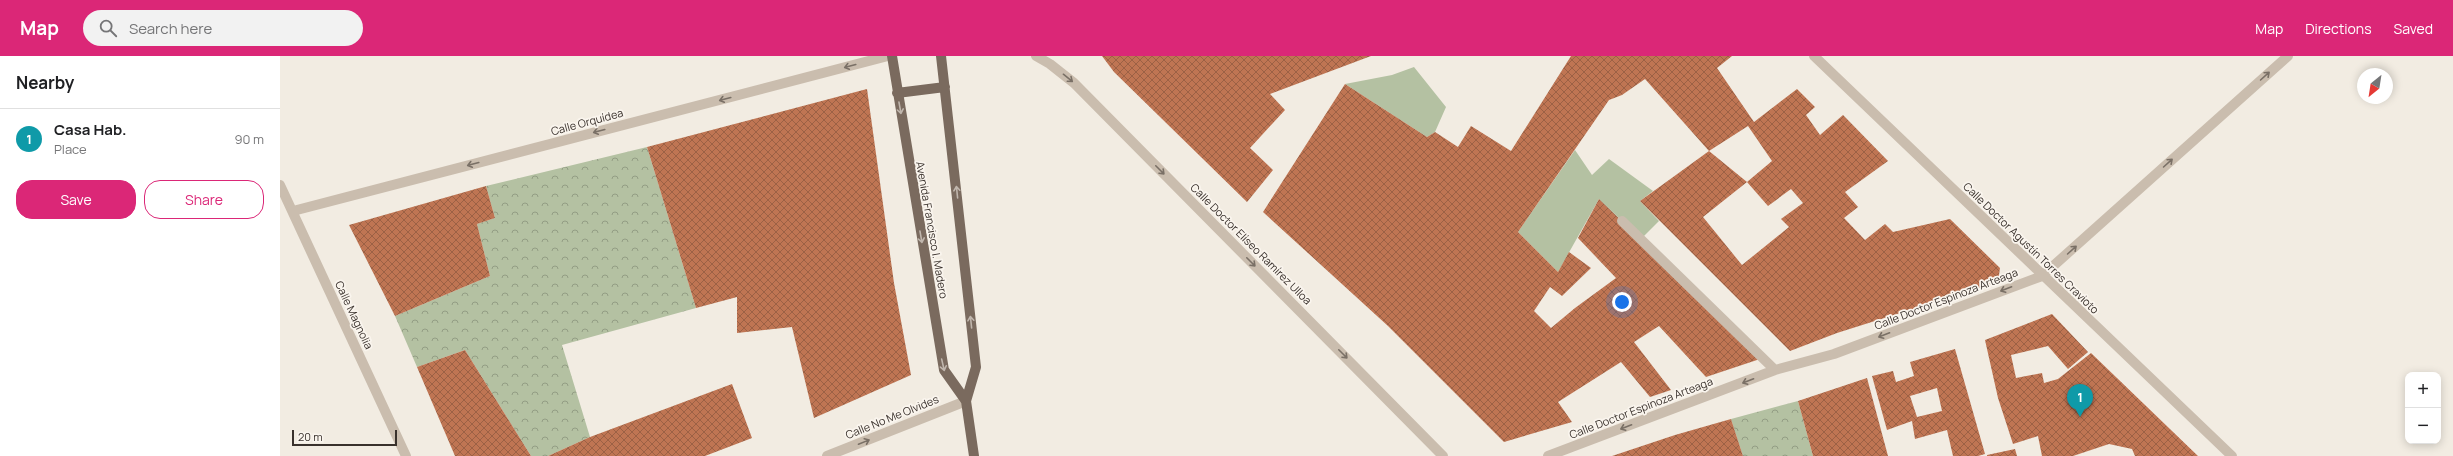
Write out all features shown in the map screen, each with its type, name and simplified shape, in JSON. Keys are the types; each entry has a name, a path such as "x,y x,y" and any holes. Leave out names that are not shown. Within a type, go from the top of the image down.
{"main road":[{"name":"Avenida Francisco I. Madero","path":"892,56 944,370 966,401"},
{"name":"Avenida Francisco I. Madero","path":"941,56 976,366 966,401 974,456"},
{"path":"897,93 945,87"}],"street":[{"name":"Calle Orquídea","path":"293,211 888,56"},
{"name":"Calle Doctor Elíseo Ramírez Ulloa","path":"1036,56 1050,64 1074,83 1443,456"},
{"name":"Calle Doctor Agustín Torres Cravioto","path":"1814,56 2042,276 2232,456"},
{"name":"Calle Doctor Espinoza Arteaga","path":"1548,456 1776,370 1834,354 2042,276 2288,56"},
{"name":"Calle Magnolia","path":"280,185 406,456"},
{"path":"1622,221 1776,370"},
{"name":"Calle No Me Olvides","path":"827,456 966,401"}],"green space":[{"path":"1414,67 1446,107 1435,132 1427,137 1345,84 1392,75"},
{"path":"647,147 696,308 562,345 590,437 548,456 531,456 465,350 417,367 395,316 490,276 477,224 495,218 486,186"},
{"path":"1575,150 1592,175 1609,159 1653,191 1640,201 1659,221 1641,239 1599,199 1558,272 1518,232"},
{"path":"1798,401 1813,456 1743,456 1731,419"}],"building":[{"path":"1102,56 1371,56 1270,94 1285,110 1250,148 1273,170 1247,202 1114,72"},
{"path":"1571,56 1732,56 1717,68 1754,122 1797,89 1815,107 1806,115 1820,135 1843,115 1888,161 1845,192 1858,207 1844,218 1865,240 1885,224 1893,232 1950,219 2000,268 1998,282 1837,333 1790,351 1640,201 1709,151 1645,79 1622,95 1609,100 1518,232 1558,272 1569,252 1591,268 1562,296 1550,287 1534,311 1551,328 1575,308 1616,278 1578,238 1599,199 1763,358 1706,377 1659,326 1634,342 1671,390 1650,397 1621,362 1558,402 1572,422 1504,442 1388,326 1263,212 1345,84 1427,137 1435,132 1458,147 1471,126 1511,151","holes":["1748,126 1772,161 1747,182 1709,151","1747,182 1768,206 1791,189 1803,203 1781,219 1789,227 1742,265 1703,217"]},
{"path":"867,89 894,283 911,375 814,418 792,327 737,333 737,297 696,308 647,147"},
{"path":"486,186 495,218 477,224 490,276 395,316 349,225"},
{"path":"2052,314 2088,352 2068,369 2048,346 2011,355 2016,378 2042,373 2044,383 2058,379 2091,353 2198,456 2135,456 2132,449 2109,444 2073,456 2042,456 2038,436 2013,444 1998,398 1985,340"},
{"path":"1955,349 1985,454 1978,456 1953,456 1947,430 1915,439 1912,421 1887,430 1872,376 1893,371 1896,382 1914,376 1910,362","holes":["1937,388 1942,411 1917,417 1910,396"]},
{"path":"465,350 531,456 455,456 417,367"},
{"path":"1867,378 1888,456 1813,456 1798,401"},
{"path":"732,384 752,438 705,456 548,456 590,437"},
{"path":"1731,419 1743,456 1612,456 1675,435"},
{"path":"2015,449 2017,456 1987,456 1987,455"}],"place":[{"name":"Casa Hab.","path":"2080,417"}]}
